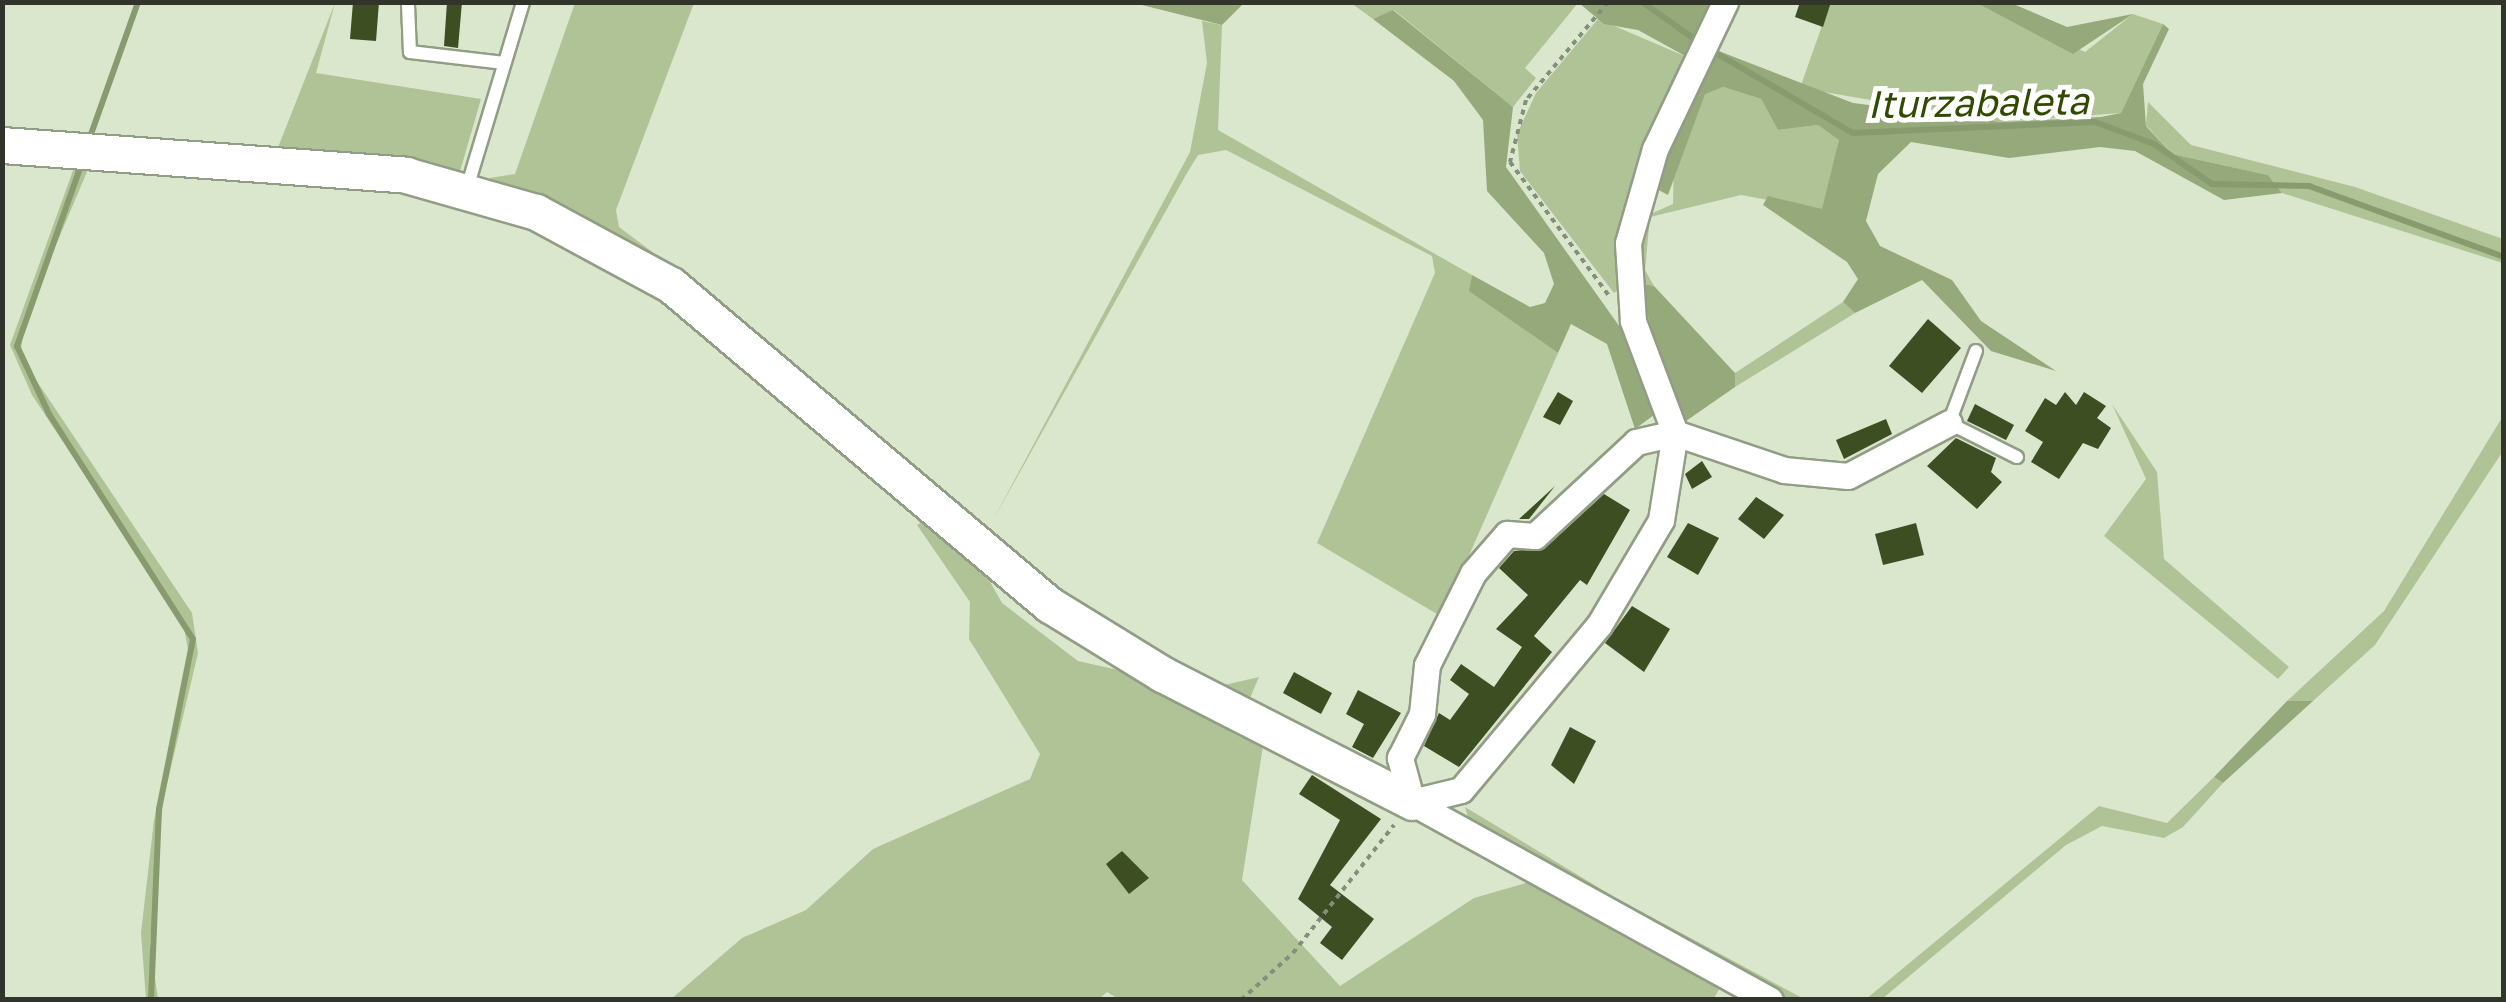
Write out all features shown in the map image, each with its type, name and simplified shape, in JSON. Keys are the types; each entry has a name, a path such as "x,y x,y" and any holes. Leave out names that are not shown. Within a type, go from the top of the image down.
{"street":[{"path":"1412,802 1460,790 1600,625 1661,520 1674,433 1633,321 1628,243 1656,149 1726,2"},
{"path":"2,145 318,164 467,188 536,212 671,285 1050,605 1162,674 1412,802 1770,1000"},
{"path":"1412,802 1400,758 1422,714 1427,665 1474,573 1507,534 1535,536 1636,442 1674,433 1784,470 1848,476 1949,422"}],"lane":[{"path":"467,188 523,2"},
{"path":"408,5 410,52 504,63"},
{"path":"1976,351 1949,422 2017,458"}],"path":[{"path":"1608,2 1526,100 1510,162 1633,321"},
{"path":"1241,1000 1293,952 1412,802"}],"green space":[{"path":"335,3 316,73 481,99 459,175 277,150"},
{"path":"575,3 694,3 616,210 619,227 735,314 1044,583 1220,686 1259,677 1246,707 1107,636 840,416 493,188 490,178 515,174"},
{"path":"1134,3 1244,3 1222,25"},
{"path":"1351,3 1578,3 1525,68 1536,78 1513,107 1394,10 1373,19"},
{"path":"1579,3 1715,3 1687,57 1638,30 1604,24"},
{"path":"1830,3 1977,3 2085,52 2133,14 2163,24 2121,113 2001,122 1800,88"},
{"path":"1977,3 2011,3 2067,27 2133,14 2073,54"},
{"path":"1393,10 1513,107 1506,167 1627,337 1658,412 1635,429 1607,344 1571,324 1558,353 1469,291 1472,275 1530,307 1545,303 1554,284 1544,253 1487,191 1483,120 1454,81 1373,19"},
{"path":"1598,19 1687,57 1620,221 1624,286 1614,293 1520,171 1517,134 1536,93"},
{"path":"1202,21 1222,25 1218,130 1472,275 1470,291 1558,353 1442,617 1317,543 1435,273 1432,256 1226,150 1198,155 992,522 1190,152 1207,63"},
{"path":"2163,24 2169,29 2143,84 2146,126 2172,154 2268,175 2282,193 2224,200 2135,151 2100,147 2009,158 1911,142 1878,174 1866,221 1880,246 1952,280 1981,321 2056,371 1991,351 1922,280 1855,313 1843,302 1858,279 1847,262 1763,205 1768,196 1822,209 1839,140 1818,125 1778,130 1761,99 1723,87 1705,94 1668,195 1651,186 1716,50 1853,103 2001,122 2101,117 2121,113"},
{"path":"1723,87 1761,99 1778,130 1818,125 1839,139 1831,191 1822,210 1741,195 1650,217 1645,270 1654,286 1639,283 1638,225 1646,216 1673,204 1674,158 1705,93"},
{"path":"2148,102 2191,145 2355,187 2503,239 2503,263 2282,193 2268,175 2172,154 2146,125"},
{"path":"75,165 89,167 26,316 20,356 192,613 198,653 163,801 150,944 158,999 146,999 141,933 154,820 190,660 183,623 32,395 10,345"},
{"path":"1639,283 1654,286 1735,373 1735,387 1686,421 1671,402"},
{"path":"1843,302 1855,313 1735,387 1735,373"},
{"path":"2112,404 2157,472 2164,559 2289,667 2278,679 2104,536 2146,479"},
{"path":"2503,416 2503,451 2375,645 2313,701 2287,701 2384,611"},
{"path":"932,515 975,555 1002,603 1078,661 1154,678 1239,722 1234,734 1263,746 1242,880 1340,986 1474,898 1540,879 1722,984 1713,1000 1120,1000 1107,992 1098,1000 670,1000 742,938 806,910 873,849 1030,779 1040,754 969,639 970,602 917,525"},
{"path":"2287,701 2313,701 2223,783 2214,777"},
{"path":"2214,777 2223,783 2183,827 2164,838 2102,826 2066,845 1882,999 1866,999 2099,806 2167,823"},
{"path":"1465,807 1616,898 1804,999 1787,999 1469,821"}],"building":[{"path":"353,2 379,2 376,41 350,39"},
{"path":"447,2 462,2 458,48 444,46"},
{"path":"1800,2 1831,2 1823,27 1795,17"},
{"path":"1928,319 1961,348 1922,393 1889,366"},
{"path":"1558,392 1573,401 1560,425 1543,417"},
{"path":"2065,392 2076,405 2084,392 2106,406 2097,418 2111,428 2098,449 2083,443 2059,479 2031,462 2043,442 2025,431 2045,398 2056,405"},
{"path":"1975,404 2014,425 2006,440 1967,421"},
{"path":"1886,419 1892,434 1844,459 1836,440"},
{"path":"1956,438 1996,458 1991,472 2002,482 1977,509 1927,466"},
{"path":"1702,461 1712,477 1692,489 1685,474"},
{"path":"1555,486 1529,519 1519,519"},
{"path":"1604,494 1630,510 1587,585 1580,580 1534,636 1552,652 1459,767 1424,746 1439,713 1450,720 1469,694 1450,680 1461,664 1494,687 1522,647 1496,629 1528,595 1499,568 1514,551 1545,548"},
{"path":"1756,497 1784,515 1764,539 1738,519"},
{"path":"1688,523 1719,538 1698,575 1667,557"},
{"path":"1916,523 1924,555 1883,565 1875,534"},
{"path":"1632,606 1670,629 1644,672 1605,643"},
{"path":"1294,672 1332,693 1321,714 1283,693"},
{"path":"1358,690 1401,713 1373,758 1352,747 1364,724 1346,714"},
{"path":"1570,727 1596,741 1574,784 1551,765"},
{"path":"1312,775 1381,819 1330,885 1374,919 1342,960 1320,943 1332,927 1298,899 1340,820 1299,794"},
{"path":"1122,851 1149,878 1129,894 1106,864"}],"waterway":[{"path":"90,137 138,2"},
{"name":"Iturzabaleta","path":"1642,2 1699,42"},
{"name":"Iturzabaleta","path":"1709,49 1853,133 2095,122 2154,144 2212,184 2309,186 2504,257"},
{"path":"79,171 17,346 49,414 193,639 159,809 151,1000"}]}
